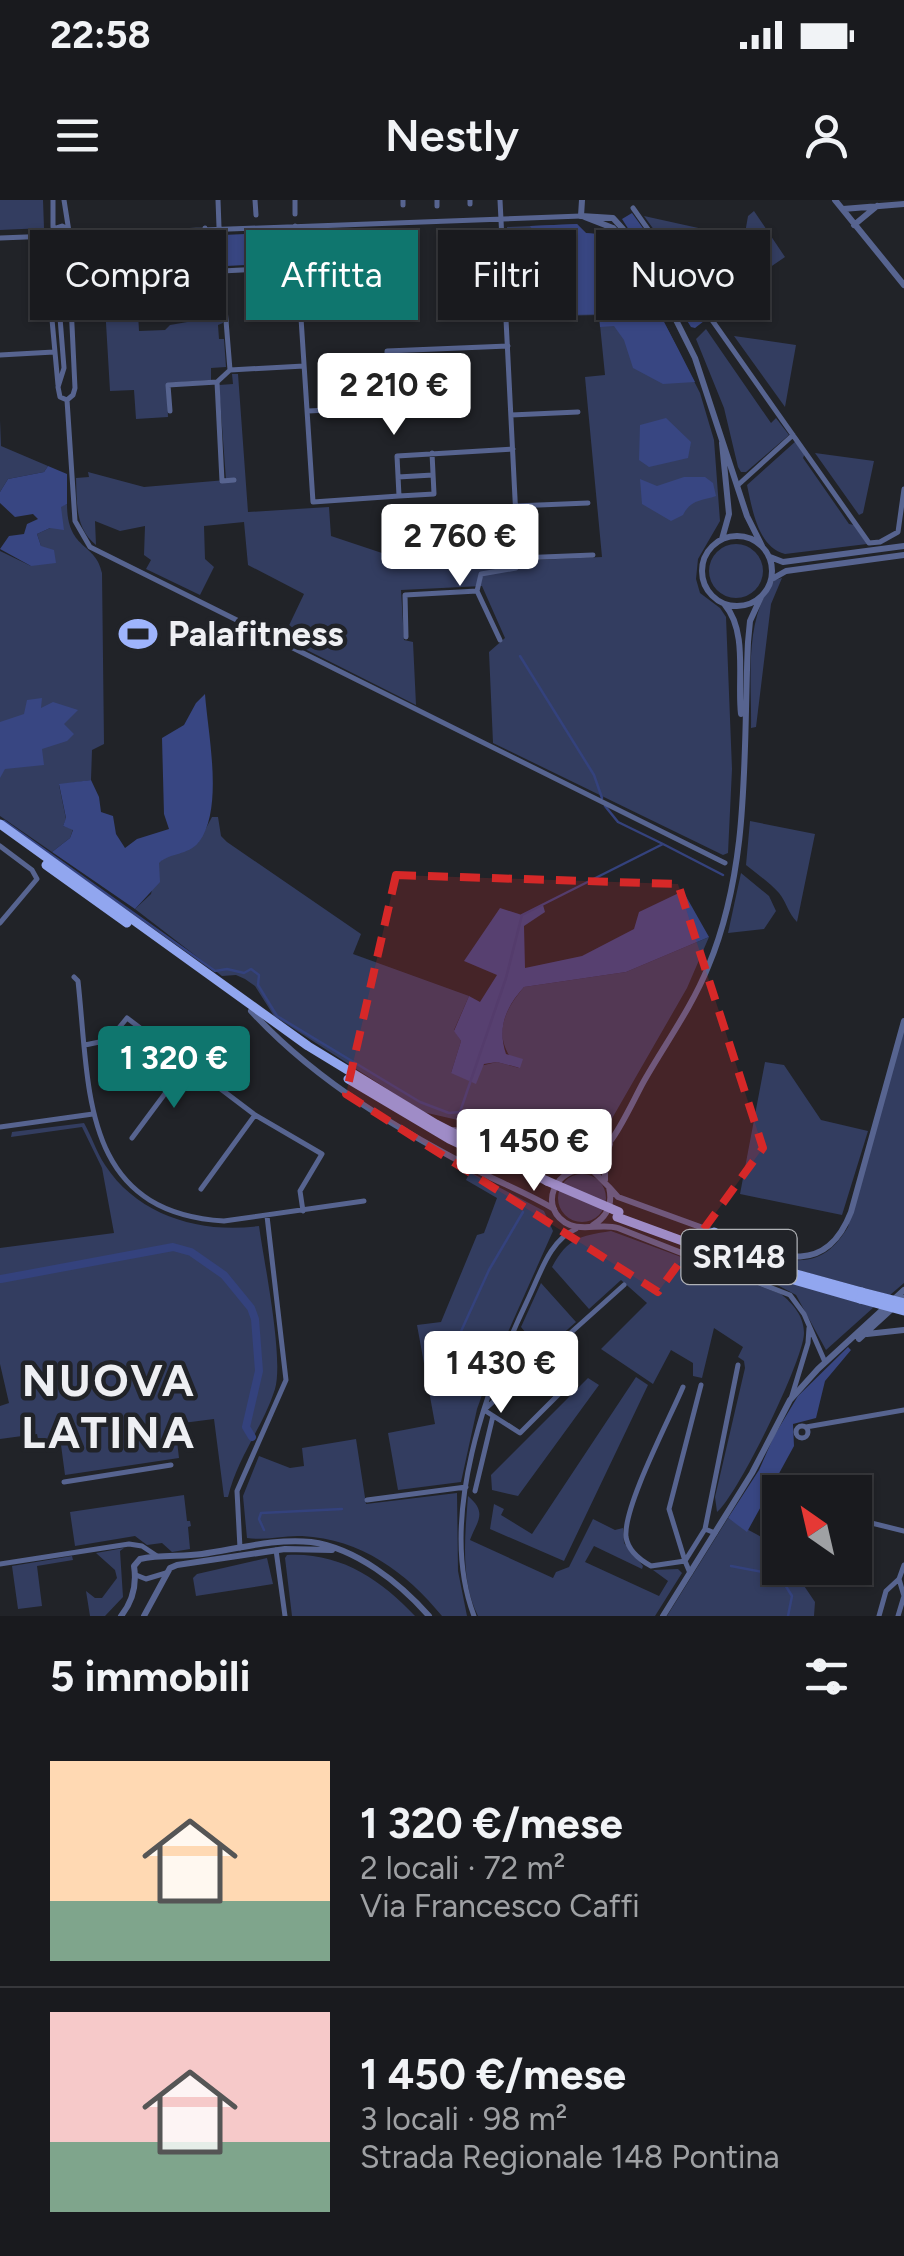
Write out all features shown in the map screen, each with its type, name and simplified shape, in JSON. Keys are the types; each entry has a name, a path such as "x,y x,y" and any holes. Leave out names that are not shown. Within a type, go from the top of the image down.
{"main road":[{"name":"SR148","path":"0,827 360,1087 450,1139 618,1215 776,1272 904,1311"},
{"name":"SR148","path":"0,827 308,1046 436,1124 546,1184"},
{"path":"714,1232 776,1272"},
{"path":"730,1272 776,1272"},
{"name":"SR148","path":"861,1296 904,1297"}],"street":[{"path":"52,200 53,230"},
{"path":"64,200 67,230"},
{"path":"218,200 219,228"},
{"path":"255,200 256,215"},
{"path":"295,200 295,214"},
{"path":"500,200 518,558 516,568 481,574 477,591 500,640"},
{"path":"581,216 582,200"},
{"path":"838,200 904,285"},
{"path":"843,209 904,204"},
{"path":"854,225 878,205"},
{"path":"633,208 869,543 898,532 904,489"},
{"path":"166,230 581,216 613,228 636,253 665,298 696,358 747,516 770,558 771,580"},
{"path":"295,226 295,230"},
{"path":"0,238 30,237"},
{"path":"230,370 222,270 246,269"},
{"path":"51,320 58,387 60,397 67,400"},
{"path":"58,387 64,368 59,320"},
{"path":"67,400 75,388 72,320"},
{"path":"301,320 313,502 434,494 432,454"},
{"path":"307,410 388,407 387,351 508,346"},
{"path":"0,356 54,352"},
{"path":"170,411 168,385 216,382 230,370 304,366"},
{"path":"216,382 222,481 234,480"},
{"path":"67,400 75,521 90,547 458,725 725,863"},
{"path":"511,415 578,412"},
{"path":"718,422 729,514 722,539 705,555 702,578 714,598 724,604 744,606 761,596"},
{"path":"738,485 793,435"},
{"path":"399,496 397,456 512,449"},
{"path":"398,476 433,475"},
{"path":"516,506 588,503"},
{"path":"722,539 743,536 762,546"},
{"path":"770,558 783,562 904,546"},
{"path":"518,558 592,555"},
{"path":"436,1124 482,1138 552,1169 569,1171 595,1161 692,999 719,938 737,868 748,642 750,621 761,596 771,580 786,571 904,555"},
{"path":"406,636 404,595 477,591"},
{"path":"724,604 735,621 738,637 744,736"},
{"path":"0,846 30,868 37,879 0,923"},
{"path":"74,977 78,981 93,1114 108,1158 126,1180 154,1202 205,1220 267,1216 364,1201"},
{"path":"251,1011 299,1058 374,1111 554,1209 564,1221 579,1227"},
{"path":"85,1044 109,1040 127,1018 255,1115 322,1154 300,1191 303,1211"},
{"path":"583,1168 592,1170 618,1197 793,1258 816,1254 837,1239 851,1212 904,1022"},
{"path":"132,1138 187,1063"},
{"path":"0,1127 93,1114"},
{"path":"201,1189 255,1115"},
{"path":"593,1225 610,1205 605,1158 611,1138"},
{"path":"554,1209 554,1187 569,1171"},
{"path":"240,1548 236,1498 240,1481 286,1380 267,1216"},
{"path":"474,1616 463,1574 466,1488 494,1381 514,1328 556,1243 579,1227 618,1228 790,1296 826,1362"},
{"path":"484,1410 624,1285"},
{"path":"790,1400 826,1362 904,1297"},
{"path":"859,1339 904,1297"},
{"path":"664,1616 752,1473 790,1400 808,1343 809,1325"},
{"path":"848,1344 876,1332 904,1330"},
{"path":"684,1387 628,1515 626,1540 634,1553 651,1566 685,1561 705,1529 738,1364"},
{"path":"484,1410 520,1433 573,1380"},
{"path":"494,1381 499,1387 511,1386"},
{"path":"690,1573 670,1509 700,1384"},
{"path":"806,1428 904,1410"},
{"path":"474,1490 493,1415"},
{"path":"64,1482 171,1465"},
{"path":"367,1500 466,1488"},
{"path":"872,1522 904,1530"},
{"path":"705,1529 714,1532"},
{"path":"135,1563 140,1559 312,1542 385,1576 429,1616"},
{"path":"120,1616 131,1601 136,1575 137,1551 132,1544"},
{"path":"0,1564 132,1544 161,1557 168,1570"},
{"path":"136,1575 146,1579 168,1570 276,1550 336,1550"},
{"path":"276,1550 286,1616"},
{"path":"898,1616 904,1596 900,1580 904,1566"},
{"path":"144,1616 168,1570"},
{"path":"879,1616 886,1590 900,1580"}],"highlighted area":[{"path":"396,875 678,884 763,1148 658,1292 346,1094"}],"shaded area":[{"path":"0,200 43,200 44,228 0,230"},
{"path":"754,211 767,230 746,230 748,216"},
{"path":"632,213 644,230 629,230 622,219"},
{"path":"644,216 707,230 654,230"},
{"path":"577,224 586,233 596,234 596,315 576,316 576,230 507,227"},
{"path":"577,224 586,233 596,234 596,314 576,315 576,230 532,230 530,226"},
{"path":"246,234 246,265 226,266 226,235"},
{"path":"770,235 785,257 770,267"},
{"path":"106,320 138,320 139,331 165,330 170,325 199,320 223,320 218,325 219,339 224,339 226,367 211,368 211,380 167,383 168,417 136,419 134,390 110,391"},
{"path":"599,320 662,320 695,382 663,384 633,368 624,340 614,326 600,327"},
{"path":"600,320 663,320 700,393 714,440 720,521 698,559 696,579 700,593 726,617 732,769 728,853 723,855 493,743 489,652 505,638 482,586 401,590 404,640 413,642 416,705 283,638 304,594 248,565 244,522 204,526 205,559 214,567 200,595 146,569 151,560 144,555 145,526 120,531 95,521 96,545 84,531 78,515 76,478 89,477 88,472 144,487 226,480 219,385 233,384 232,374 238,374 248,512 329,507 331,536 382,553 512,561 602,557 585,377 605,375"},
{"path":"687,320 705,320 695,328"},
{"path":"706,329 771,423 776,418 789,435 746,472 738,467 724,408 696,339"},
{"path":"734,336 796,345 785,407"},
{"path":"448,353 450,402 455,402 456,417 431,418 430,406 392,408 389,356"},
{"path":"666,418 691,442 688,458 649,467 639,460 640,425"},
{"path":"0,420 1,446 48,466 44,472 8,479 0,492"},
{"path":"796,441 805,453 803,458 867,544 785,554 762,536 747,485"},
{"path":"815,453 874,461 863,513 859,515"},
{"path":"48,466 67,474 67,504 61,507 64,530 50,528 37,534 41,546 54,550 56,563 31,566 0,549 9,536 24,534 27,524 38,519 33,514 15,517 0,503 0,492 8,479 44,472"},
{"path":"684,477 705,477 713,483 716,496 693,503 671,521 642,504 640,479 657,486"},
{"path":"67,504 76,538 94,556 102,573 104,744 92,750 91,780 59,785 66,819 63,826 73,829 70,838 52,852 0,816 0,551 31,566 41,546 37,534 50,528 61,506"},
{"path":"736,544 755,552 763,571 755,590 736,598 717,590 709,571 717,552"},
{"path":"782,578 771,604 756,727 751,728 754,631 765,595 775,580"},
{"path":"205,694 213,791 207,828 194,846 159,863 160,882 135,909 52,852 70,838 73,830 63,826 66,818 59,784 91,780 101,812 113,816 116,834 125,848 137,839 169,829 164,814 162,738 184,725"},
{"path":"42,698 41,708 53,702 78,710 64,724 74,734 67,741 42,749 44,765 5,769 0,778 0,722 24,714 27,700"},
{"path":"212,817 218,817 221,836 227,842 361,934 353,954 469,996 454,1030 461,1041 451,1073 497,1062 519,1068 505,1047 503,1027 510,1007 524,987 626,972 709,937 687,988 591,1155 551,1165 462,1121 423,1112 274,1016 255,986 236,975 222,976 135,909 151,894 158,863 198,843"},
{"path":"750,821 815,834 797,922 779,893 746,865"},
{"path":"741,873 769,896 776,911 764,929 728,933"},
{"path":"683,891 709,937 626,972 524,987 508,1010 502,1035 506,1054 523,1059 520,1068 497,1062 484,1064 476,1084 451,1073 461,1041 454,1031 469,996 480,1002 497,975 464,961 500,908 522,915 543,905 545,912 524,926 525,968 582,956 634,929 639,912"},
{"path":"904,1029 904,1283 890,1295 772,1263 734,1243 797,1260 824,1254 836,1243 848,1227"},
{"path":"765,1062 784,1065 821,1120 868,1131 842,1215 740,1194"},
{"path":"84,1123 102,1160 119,1183 153,1209 193,1224 259,1226 275,1333 277,1375 270,1403 237,1469 228,1497 224,1497 214,1419 175,1424 179,1458 65,1475 61,1445 40,1448 37,1434 0,1439 0,1406 9,1403 0,1364 0,1248 114,1233 102,1168 82,1127 11,1137 12,1132"},
{"path":"470,1172 544,1211 553,1231 491,1370 477,1409 461,1482 398,1490 388,1433 435,1424 417,1325 441,1322 497,1198 466,1180"},
{"path":"582,1174 599,1181 606,1198 599,1215 582,1222 565,1215 558,1198 565,1181"},
{"path":"611,1231 781,1294 802,1321 801,1347 782,1397 754,1455 717,1512 715,1497 745,1368 738,1357 743,1347 714,1328 702,1378 693,1376 693,1363 671,1350 653,1384 601,1349 647,1303 621,1280 589,1309 552,1267 563,1250 576,1240"},
{"path":"771,1277 874,1307 826,1350 796,1295 770,1281"},
{"path":"541,1283 576,1322 542,1352 521,1327"},
{"path":"848,1347 851,1350 825,1381 816,1418 793,1424 794,1446 778,1475 762,1475 762,1505 747,1532 728,1518 759,1470 798,1396"},
{"path":"636,1377 648,1385 564,1561 490,1529 494,1504 504,1509 501,1515 532,1534"},
{"path":"588,1378 599,1385 518,1496 492,1490 491,1475"},
{"path":"356,1439 366,1504 457,1493 458,1571 467,1616 442,1616 397,1572 344,1544 302,1536 247,1538 243,1496 259,1456 290,1468 304,1466 302,1448"},
{"path":"184,1495 191,1526 190,1549 172,1552 162,1543 147,1545 135,1536 75,1546 70,1512"},
{"path":"468,1496 479,1512 470,1540 553,1578 556,1572 569,1567 593,1519 615,1530 623,1528 624,1543 643,1566 642,1569 594,1546 585,1562 659,1596 668,1581 653,1570 678,1569 682,1573 655,1616 478,1616 466,1573"},
{"path":"728,1518 762,1537 762,1585 804,1585 815,1602 814,1616 667,1616"},
{"path":"124,1548 120,1551 123,1597 105,1616 90,1616 86,1591 102,1598 117,1578 115,1570 96,1553"},
{"path":"287,1555 324,1558 358,1570 388,1590 415,1616 292,1616"},
{"path":"72,1556 73,1560 37,1566 42,1606 18,1609 12,1566"},
{"path":"267,1558 273,1584 196,1596 193,1578 197,1574"}],"waterway":[{"path":"520,656 594,775 602,798"},
{"path":"4,821 215,971 244,973 251,969 259,975 258,985 277,1016 420,1102 449,1113 460,1112 506,978 522,915 663,844 618,822 605,806"},
{"path":"663,844 723,875"},
{"path":"437,1384 489,1270 523,1212"},
{"path":"1,1279 173,1247 191,1252 224,1275 251,1308 255,1319 259,1371 246,1427 252,1437"},
{"path":"264,1530 259,1519 261,1513 342,1509"},
{"path":"731,1566 779,1575 792,1596 788,1616"}],"place":[{"name":"Palafitness","path":"138,634"}],"district":[{"name":"NUOVA LATINA","path":"109,1406"}]}
